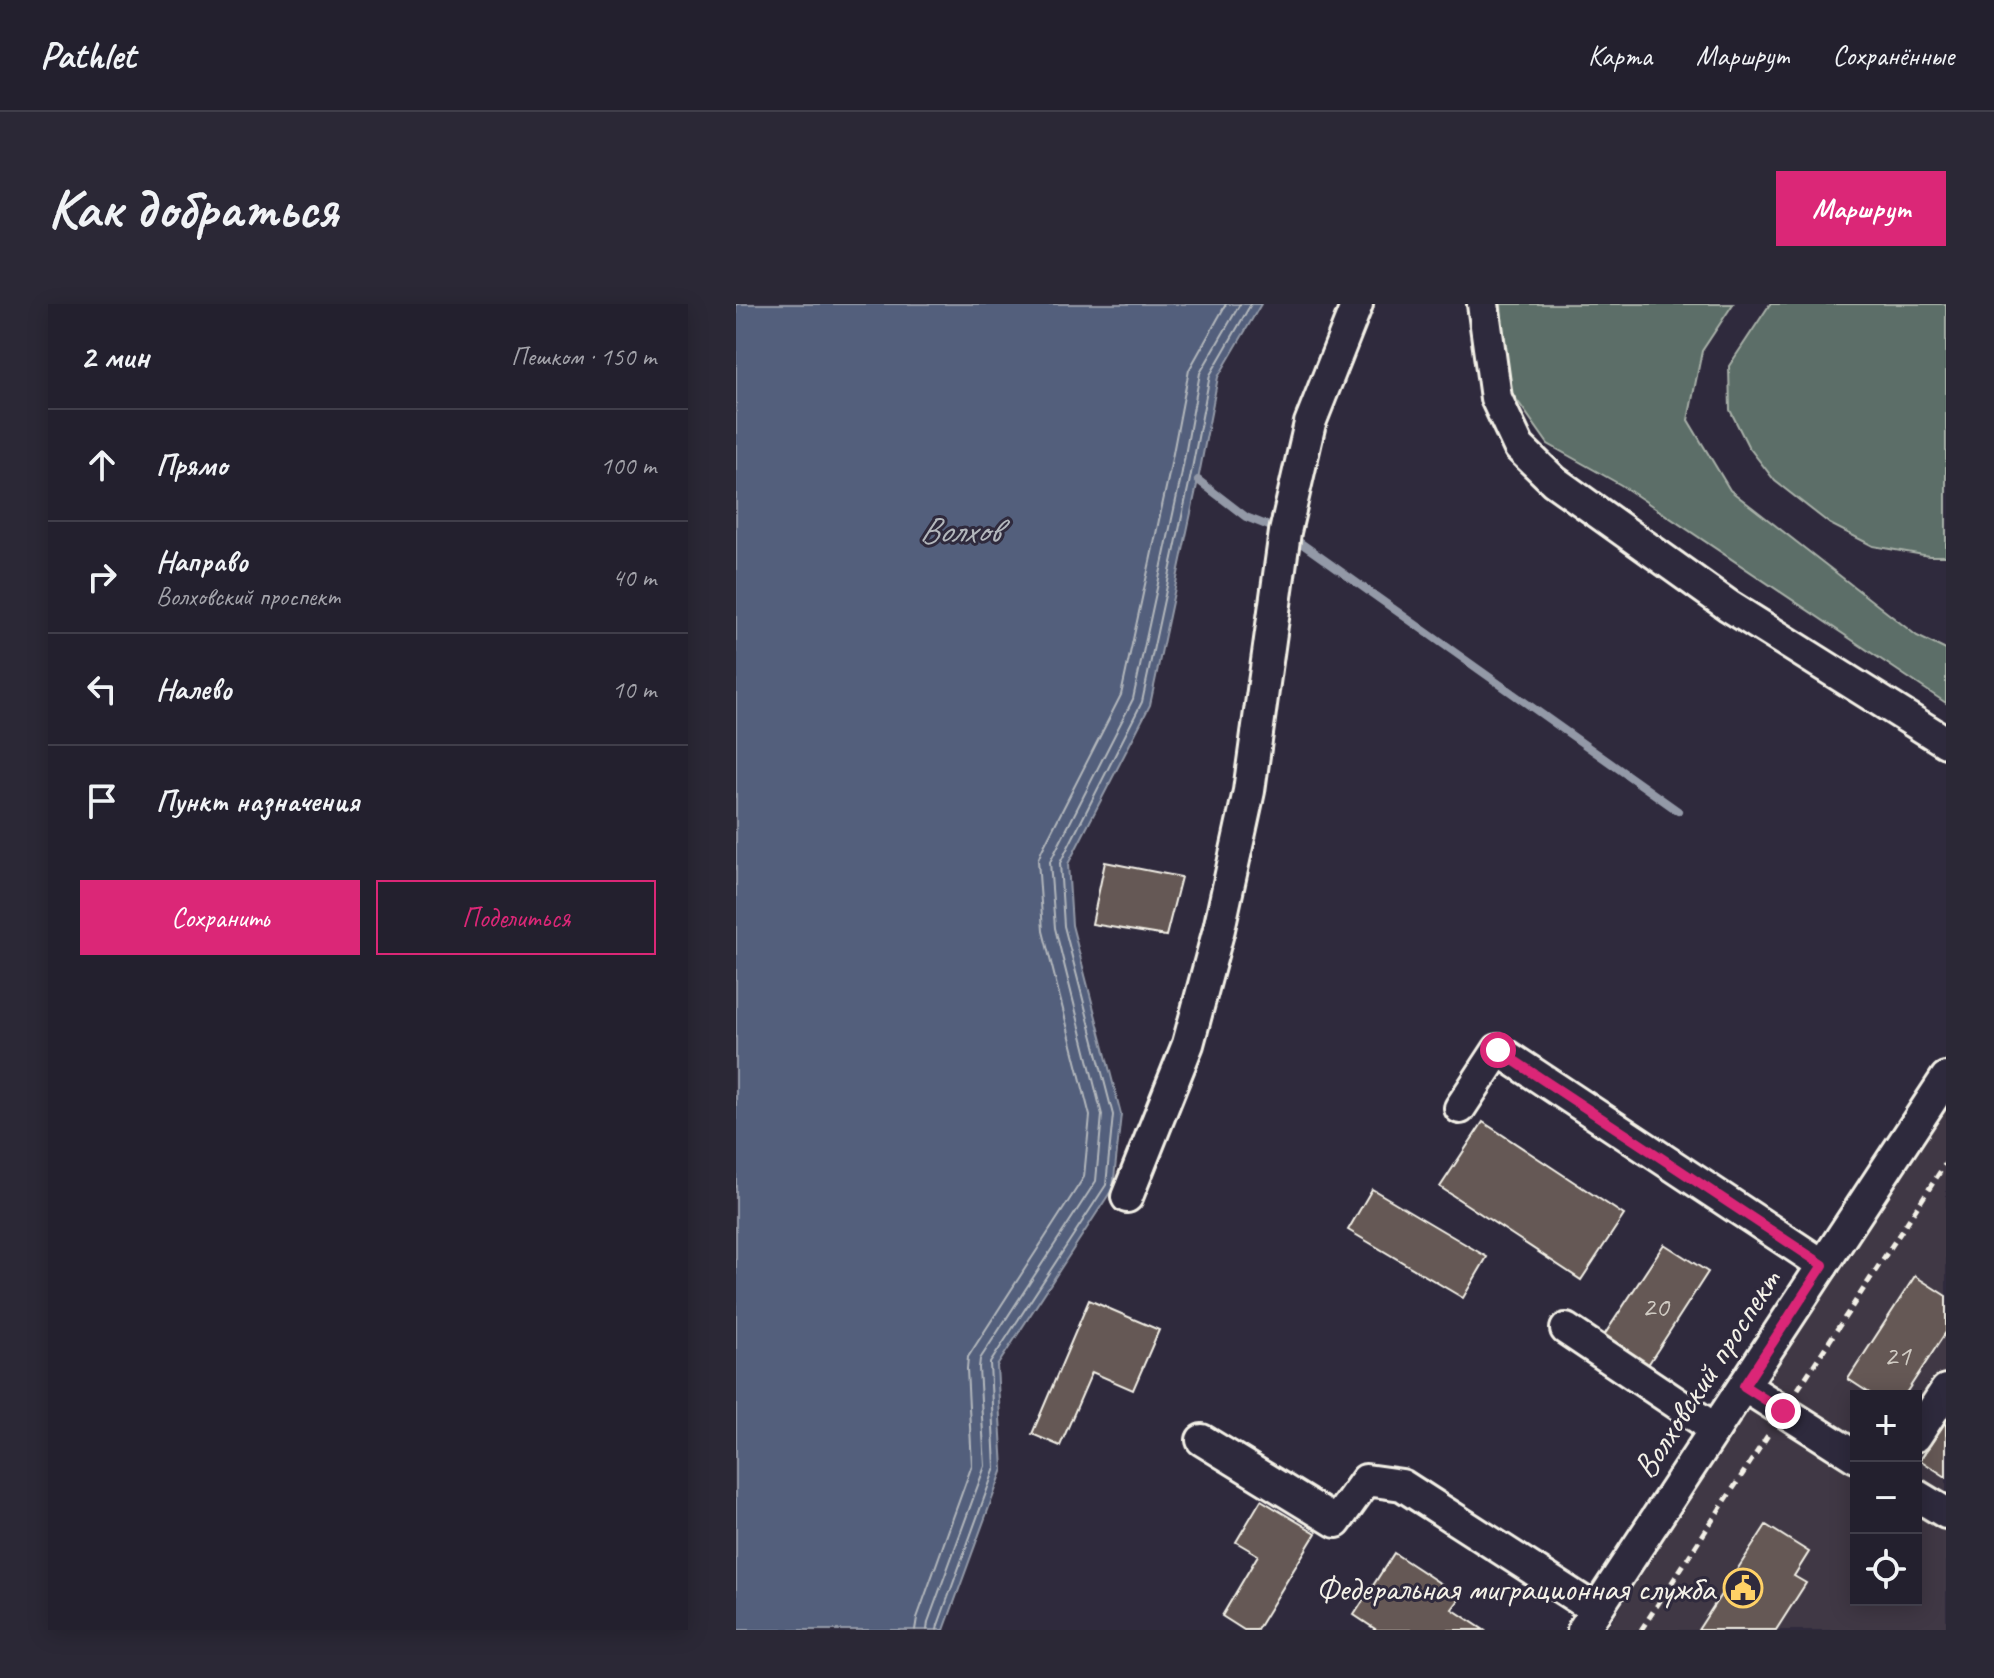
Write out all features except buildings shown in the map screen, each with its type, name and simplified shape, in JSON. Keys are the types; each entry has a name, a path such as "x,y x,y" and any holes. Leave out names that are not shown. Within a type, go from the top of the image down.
{"street":[{"path":"1127,1197 1188,1044 1219,929 1249,791 1285,532 1310,423 1357,304"},
{"path":"1483,304 1496,398 1519,447 1554,481 1729,606 1946,742"},
{"path":"1460,1108 1498,1050 1823,1265"},
{"name":"Волховский проспект","path":"1589,1620 1946,1078"},
{"path":"1566,1329 1715,1429"},
{"path":"1744,1386 1850,1453"},
{"path":"1922,1427 1946,1390"},
{"path":"1202,1440 1336,1522 1366,1480 1402,1485 1589,1620"},
{"path":"1922,1499 1946,1513"}],"shaded area":[{"path":"1946,1098 1946,1630 1606,1630"}],"green space":[{"path":"1501,304 1733,304 1702,351 1688,420 1730,490 1917,636 1946,650 1946,703 1621,485 1548,444 1507,386"},
{"path":"1770,304 1946,304 1946,556 1873,546 1830,524 1775,481 1748,446 1730,410 1729,366"}],"water":[{"name":"Волхов","path":"736,304 1261,304 1218,377 1150,705 1068,864 1072,925 1121,1114 1113,1188 997,1366 1003,1469 944,1630 736,1630"}],"waterway":[{"path":"1198,480 1246,517 1279,530"},
{"path":"1291,536 1678,811"}],"place":[{"name":"Федеральная миграционная служба","path":"1743,1588"}],"route":[{"path":"1498,1050 1823,1265 1744,1386 1783,1411"}]}
